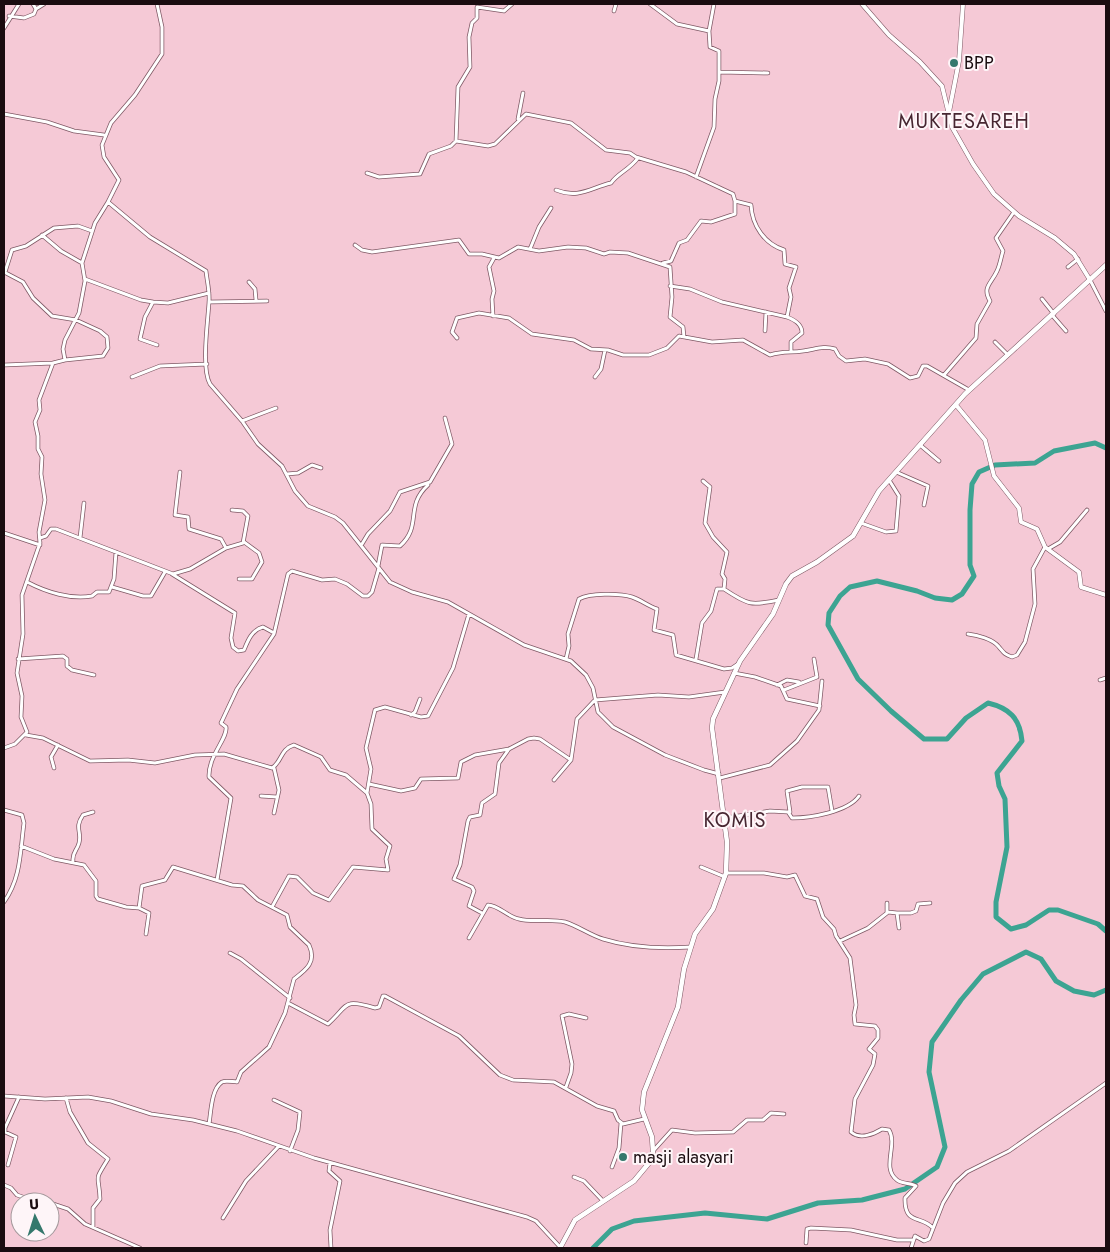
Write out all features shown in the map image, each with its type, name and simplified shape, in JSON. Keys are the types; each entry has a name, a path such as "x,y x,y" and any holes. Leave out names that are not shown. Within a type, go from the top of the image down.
{"main road":[{"path":"862,4 888,35 920,62 940,84 952,127 973,164 994,194 1014,212 1062,244 1078,259 1090,280"},
{"path":"949,112 959,61 963,4"},
{"path":"560,1248 575,1220 639,1177 650,1163 653,1152 652,1137 642,1110 644,1092 678,1007 684,969 695,934 713,909 726,875 725,818 712,728 725,692 740,661 764,629 780,600 786,584 798,571 813,564 850,539 875,496 969,390 1106,265"},
{"path":"956,405 984,438 998,483 1019,508 1021,522 1037,529 1046,548 1079,572 1080,587 1106,595"}],"street":[{"path":"4,28 9,16 20,4"},
{"path":"33,4 36,9"},
{"path":"9,16 24,18 34,14 36,9 44,4"},
{"path":"65,360 63,348 65,340 76,320 85,279 82,263 92,231 119,180 103,153 104,135 110,123 138,90 162,54 162,27 157,4"},
{"path":"367,173 379,178 420,174 429,154 451,146 456,141 458,87 470,67 469,37 472,23 477,18 477,7 502,11 512,4"},
{"path":"614,11 616,4"},
{"path":"650,4 677,24 709,31"},
{"path":"696,177 714,128 715,99 720,72 719,52 710,47 709,31 714,4"},
{"path":"720,72 768,73"},
{"path":"517,122 523,93"},
{"path":"456,141 491,146 500,140 528,113 569,122 606,150 630,153 638,158 696,177 733,194 735,214 711,222 701,221 687,240 679,243 671,261 657,264"},
{"path":"4,114 47,122 74,131 104,135"},
{"path":"556,190 580,194 596,186 611,184 614,178 625,173 638,158"},
{"path":"735,201 750,205 751,216 763,238 774,248 783,250 786,264 795,267 789,288 791,297 787,316"},
{"path":"108,202 150,237 204,268 209,293 206,342 207,378 210,384 242,421 258,444 281,463 295,491 308,506 339,519 362,544 390,582 448,602 524,645 566,659 577,665 586,675 593,688 595,700 602,717 620,732 666,755 720,776 765,767 775,761 801,737 813,721 820,706 822,681"},
{"path":"530,249 538,227 550,208"},
{"path":"944,375 976,338 977,324 990,301 986,295 986,287 997,271 1003,251 996,238 1014,212"},
{"path":"4,365 52,363 65,360 98,358 107,353 109,342 104,334 76,320 52,316 33,298 23,282 4,272 12,250 26,246 54,228 78,226 92,231"},
{"path":"42,235 61,251 82,263"},
{"path":"356,244 362,250 372,252 459,240 470,254 482,254 494,258 503,257 516,247 539,251 568,247 586,248 602,254 610,252 628,253 670,267 672,297 670,318 683,328 684,336"},
{"path":"493,316 492,300 494,291 489,267 494,258"},
{"path":"1068,267 1078,259"},
{"path":"1101,270 1106,273"},
{"path":"85,279 145,302 168,303 209,293"},
{"path":"1090,280 1106,311"},
{"path":"248,282 254,289 256,300"},
{"path":"670,286 690,290 722,302 787,316 797,322 802,332 800,337 791,342 791,351"},
{"path":"1042,299 1066,331"},
{"path":"209,302 267,301"},
{"path":"153,302 145,315 140,340 157,345"},
{"path":"765,331 766,312"},
{"path":"457,338 452,332 458,317 479,313 509,318 532,334 574,340 591,349 605,350 623,355 648,355 667,348 676,337 684,336 712,342 743,340 770,355 781,351 803,351 817,347 832,348 846,361 862,359 888,364 909,378 918,376 925,365 969,390"},
{"path":"996,342 1008,355"},
{"path":"595,377 601,369 605,350"},
{"path":"26,735 26,726 21,714 22,691 17,676 23,634 22,595 40,546 45,499 42,457 38,449 35,422 40,410 39,400 52,363"},
{"path":"132,377 160,366 207,364"},
{"path":"242,421 276,408"},
{"path":"216,880 230,798 209,777 213,754 226,733 226,727 222,723 230,702 274,634 290,572 322,580 335,579 347,584 363,596 368,596 372,592 379,567 382,544 400,546 410,534 415,499 430,482 452,444 446,418"},
{"path":"920,445 939,462"},
{"path":"287,474 298,473 312,465 321,468"},
{"path":"180,472 175,515 188,517 189,529 221,539 226,548"},
{"path":"896,472 928,485 929,490 924,505"},
{"path":"861,523 886,532 896,532 899,496 889,480"},
{"path":"703,481 710,487 705,523 713,537 728,552 722,574 725,578 724,588"},
{"path":"362,544 368,534 390,511 400,492 430,482"},
{"path":"80,538 84,503"},
{"path":"232,510 243,511 248,516 244,542"},
{"path":"968,634 980,636 999,646 1003,653 1012,657 1017,655 1025,642 1034,607 1033,569 1046,548 1060,542 1087,510"},
{"path":"40,538 46,536 53,529 172,574 235,613 231,638 232,647 238,651 244,650 249,638 257,629 263,627 274,634"},
{"path":"4,533 40,546"},
{"path":"172,574 190,569 226,548 244,542"},
{"path":"239,579 252,579 262,562 259,554 244,542"},
{"path":"27,582 53,593 83,598 92,596 97,592 109,592 112,587 116,552"},
{"path":"112,587 143,596 151,596 165,572"},
{"path":"696,659 702,623 711,611 717,588 724,588 744,602 756,604 780,600"},
{"path":"566,659 569,646 568,634 579,600 614,594 633,597 642,604 657,609 654,630 673,636 676,655 696,659 724,669 732,668 740,661"},
{"path":"367,793 371,768 366,748 375,710 385,707 411,715 428,716 453,668 469,614"},
{"path":"18,659 63,656 67,659 68,666 72,670 94,675"},
{"path":"784,690 817,676 814,660"},
{"path":"734,673 755,677 781,686 787,698 820,706"},
{"path":"1100,680 1106,678"},
{"path":"776,685 787,680 801,682"},
{"path":"554,780 571,760 578,719 595,700 658,695 689,697 725,692"},
{"path":"411,715 415,712 420,699"},
{"path":"4,748 15,744 26,735 43,738 90,761 128,760 155,763 213,754 231,755 274,768"},
{"path":"369,784 401,791 415,788 421,780 458,778 461,762 469,760 475,755 509,749 528,739 540,739 571,760"},
{"path":"54,768 51,757 58,745"},
{"path":"272,907 289,876 297,877 313,893 329,900 353,867 388,870 386,859 390,846 372,829 371,804 367,793 346,775 330,770 321,757 297,746 291,745 283,750 274,768 279,788 274,813"},
{"path":"482,913 469,906 474,891 472,887 454,879 454,876 460,865 468,821 470,817 480,815 482,803 495,794 499,763 509,749"},
{"path":"832,811 828,787 820,786 787,791 790,813 793,818 832,811 853,803 859,796"},
{"path":"261,796 277,797"},
{"path":"4,810 22,815 24,823 18,875 13,891 4,902"},
{"path":"725,818 770,811 790,813"},
{"path":"73,861 72,852 80,840 78,822 82,815 93,812"},
{"path":"21,846 54,859 73,861 84,865 94,877 98,899 126,907 139,908 149,913 146,934"},
{"path":"139,908 142,886 165,880 173,867 243,886 258,900 287,915 290,927 311,950 310,967 294,978 290,998 265,1053 241,1072 237,1082 222,1082 218,1086 214,1096 209,1124"},
{"path":"701,868 726,875 764,873 786,877 795,875 805,896 817,899 824,918 834,929 850,958 856,1005 855,1024 875,1026 878,1030 878,1038 870,1049 875,1054 873,1065 855,1099 851,1132 854,1135 870,1135 881,1129 889,1130 893,1141 890,1160 893,1172 897,1180 914,1185 916,1188 905,1198 907,1213 912,1218 933,1228"},
{"path":"887,903 888,912"},
{"path":"840,941 868,928 888,912 911,913 916,911 918,904 930,903"},
{"path":"469,938 482,913 488,905 491,905 502,913 520,920 548,919 564,922 604,939 627,944 662,948 692,947"},
{"path":"897,913 899,928"},
{"path":"230,953 243,960 290,998"},
{"path":"288,1003 328,1024 346,1005 354,1004 376,1008 382,996 385,996 459,1036 500,1074 513,1080 543,1080 566,1088 597,1106 614,1111 621,1123 619,1148 612,1167"},
{"path":"566,1088 572,1064 562,1016 569,1014 586,1018"},
{"path":"911,1248 912,1240 916,1235 923,1240 928,1240 938,1211 947,1195 967,1172 1009,1151 1106,1083"},
{"path":"4,1096 97,1098 151,1114 237,1131 290,1151 330,1163 527,1217 536,1221 560,1248"},
{"path":"8,1165 16,1137 5,1132 5,1128 19,1097"},
{"path":"66,1098 70,1112 84,1139 92,1148 108,1159 98,1174 96,1183 100,1199 94,1208 93,1227"},
{"path":"274,1100 300,1112 298,1130 290,1151"},
{"path":"653,1152 672,1130 695,1133 733,1132 747,1120 762,1120 771,1113 784,1114"},
{"path":"621,1123 644,1119"},
{"path":"223,1218 246,1181 279,1146"},
{"path":"330,1163 329,1171 340,1180 330,1230 331,1248"},
{"path":"574,1177 584,1181 603,1200"},
{"path":"4,1185 14,1192"},
{"path":"60,1206 68,1208 79,1220 140,1248"},
{"path":"806,1243 807,1230 811,1228 851,1230 897,1240 912,1240"}],"waterway":[{"path":"1106,448 1095,443 1054,451 1035,463 995,465 979,472 972,484 970,510 970,565 974,576 962,594 952,600 935,598 917,591 877,581 850,587 840,596 829,613 828,625 858,679 924,739 947,739 966,718 988,703 1002,708 1012,715 1019,726 1022,741 997,773 999,786 1005,799 1007,847 996,902 996,917 1011,929 1026,925 1049,910 1058,910 1098,924 1106,931"},
{"path":"593,1248 612,1229 634,1221 705,1213 767,1219 818,1203 862,1200 905,1189 937,1167 945,1147 929,1072 932,1042 961,1000 983,974 1026,952 1041,959 1056,981 1074,991 1094,995 1106,990"}],"place":[{"name":"BPP","path":"954,63"},
{"name":"masji alasyari","path":"623,1157"}],"district":[{"name":"MUKTESAREH","path":"964,121"},
{"name":"KOMIS","path":"735,820"}]}
